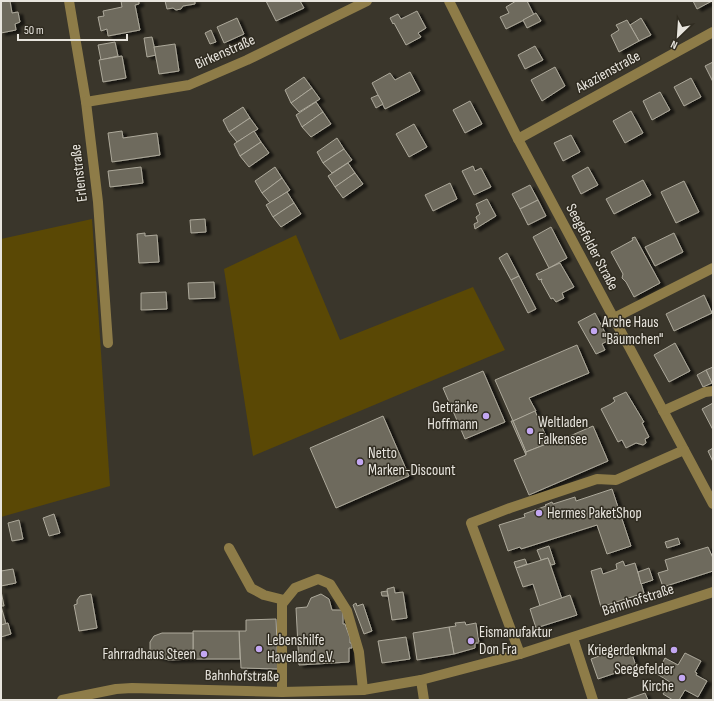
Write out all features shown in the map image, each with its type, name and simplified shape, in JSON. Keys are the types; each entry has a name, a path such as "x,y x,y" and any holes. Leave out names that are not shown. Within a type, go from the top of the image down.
{"street":[{"name":"Erlenstraße","path":"69,1 86,102 98,202 108,343"},
{"name":"Birkenstraße","path":"86,102 189,85 247,60 367,1"},
{"name":"Seegefelder Straße","path":"449,1 518,139 684,450 712,498"},
{"name":"Akazienstraße","path":"518,139 713,32"},
{"path":"614,318 713,268"},
{"path":"663,411 705,392 713,391"},
{"path":"520,654 471,523 510,508 597,479 616,480 684,450"},
{"path":"229,548 251,588 264,595 284,600"},
{"path":"282,692 282,604 295,588 318,579 330,584 347,611 359,652 363,690"},
{"name":"Bahnhofstraße","path":"62,700 116,689 132,688 282,692 363,690 422,680 520,654 713,592"},
{"path":"573,638 593,700"},
{"path":"422,680 424,700"}],"shaded area":[{"path":"92,219 110,486 1,517 1,239"},
{"path":"296,235 340,340 473,287 505,350 253,456 224,269"}],"building":[{"path":"1,1 10,1 12,13 18,12 20,22 15,24 16,30 1,33"},
{"path":"121,1 139,1 139,4 135,5 140,30 108,36 107,29 101,31 98,17 104,16 103,11 122,7"},
{"path":"165,1 195,1 195,4 183,6 181,9 176,10 173,8 167,9"},
{"path":"266,1 300,1 304,8 276,21"},
{"path":"516,1 527,1 534,15 506,29 500,17 509,13 506,7"},
{"path":"693,1 712,1 697,9"},
{"path":"417,11 426,28 418,33 421,37 406,45 390,18 398,14 401,19"},
{"path":"536,13 541,21 527,28 523,20"},
{"path":"237,18 244,34 224,43 217,27"},
{"path":"641,18 651,35 639,41 630,25"},
{"path":"627,20 639,41 619,52 611,35 619,30 616,25"},
{"path":"211,30 216,42 210,44 205,33"},
{"path":"152,37 156,55 147,57 144,38"},
{"path":"115,42 118,56 101,60 98,45"},
{"path":"175,44 179,71 159,74 154,47"},
{"path":"535,46 543,60 525,69 518,55"},
{"path":"122,56 126,78 103,82 99,60"},
{"path":"713,62 713,82 705,66"},
{"path":"555,67 565,86 542,101 531,80"},
{"path":"410,72 420,91 385,109 372,83 390,73 395,80"},
{"path":"304,77 312,88 291,103 285,90"},
{"path":"691,78 701,97 684,106 674,87"},
{"path":"312,88 320,99 299,112 291,103"},
{"path":"660,92 670,110 652,120 643,101"},
{"path":"378,95 383,104 376,108 371,98"},
{"path":"470,101 482,124 465,133 453,110"},
{"path":"316,102 323,112 302,127 296,115"},
{"path":"243,107 250,118 229,132 223,120"},
{"path":"631,111 643,133 625,143 613,121"},
{"path":"323,112 331,124 311,137 302,127"},
{"path":"250,118 258,129 237,142 229,132"},
{"path":"414,124 427,147 409,157 396,134"},
{"path":"122,131 123,138 157,133 160,155 112,162 108,133"},
{"path":"254,131 261,142 240,156 234,144"},
{"path":"571,135 580,152 563,161 554,143"},
{"path":"337,138 344,149 323,163 317,152"},
{"path":"261,142 269,153 249,167 240,156"},
{"path":"344,149 352,160 332,173 323,163"},
{"path":"348,163 355,173 335,187 328,176"},
{"path":"473,166 475,171 481,168 491,187 474,195 462,171"},
{"path":"141,167 143,183 110,187 108,171"},
{"path":"275,167 282,178 262,193 255,181"},
{"path":"588,167 598,185 581,194 572,176"},
{"path":"355,173 363,184 343,198 335,187"},
{"path":"282,178 290,190 270,203 262,193"},
{"path":"643,180 651,195 614,214 606,199"},
{"path":"684,181 699,212 676,223 661,192"},
{"path":"450,183 457,199 433,211 425,195"},
{"path":"530,185 538,200 520,209 512,194"},
{"path":"287,192 294,203 273,217 266,205"},
{"path":"487,199 496,216 475,229 474,224 478,222 476,217 480,214 476,204"},
{"path":"538,200 546,216 528,225 520,209"},
{"path":"294,203 301,214 281,227 273,217"},
{"path":"205,219 206,232 191,233 190,220"},
{"path":"551,227 567,258 549,268 533,237"},
{"path":"145,233 145,236 157,235 159,262 139,263 137,234"},
{"path":"674,233 683,252 655,266 645,247"},
{"path":"635,237 660,283 634,297 626,282 622,278 623,274 611,252 633,240 632,238"},
{"path":"507,253 519,276 511,280 499,258"},
{"path":"560,263 574,287 562,293 564,298 556,302 553,298 551,299 541,281 542,279 539,280 536,274"},
{"path":"519,276 536,309 528,313 511,280"},
{"path":"214,282 215,298 189,299 188,283"},
{"path":"166,292 167,309 141,310 141,293"},
{"path":"704,295 712,313 674,331 666,314"},
{"name":"Arche Haus \"Bäumchen\"","path":"595,313 609,340 602,344 605,350 596,354 578,322"},
{"path":"675,343 690,371 669,382 654,355"},
{"path":"577,345 589,373 529,398 536,411 513,421 495,380"},
{"path":"713,367 713,382 712,383 706,370"},
{"path":"706,370 712,383 703,387 697,375"},
{"path":"483,371 505,422 465,439 443,388"},
{"path":"626,392 644,422 642,423 649,437 645,439 646,443 643,445 636,443 626,448 622,440 618,442 601,409 615,401 613,398"},
{"path":"713,403 713,430 702,409"},
{"path":"535,411 549,443 526,452 513,421"},
{"name":"Netto Marken-Discount","path":"383,416 409,476 336,508 310,448"},
{"path":"511,421 513,421 526,455"},
{"path":"593,426 608,461 529,495 514,460 526,455 526,452 549,443 549,445"},
{"path":"713,448 713,462 708,451"},
{"path":"612,489 631,546 607,554 597,525 521,549 520,547 508,551 499,525 525,517 524,514 546,506 545,505 552,502 553,504 575,497 576,501"},
{"path":"54,514 60,533 49,536 43,518"},
{"path":"19,520 23,539 12,541 8,523"},
{"path":"678,538 680,544 667,548 665,542"},
{"path":"549,546 555,564 551,565 548,558 541,560 537,550"},
{"path":"708,547 713,558 713,571 663,587 658,573 668,570 665,560"},
{"path":"548,558 562,599 540,606 533,584 523,587 516,568"},
{"path":"525,559 527,564 516,568 514,562"},
{"path":"623,561 625,566 635,563 644,593 601,607 591,571 601,568 603,574 617,569 616,564"},
{"path":"649,568 653,580 641,584 638,572"},
{"path":"13,569 16,583 1,586 1,571"},
{"path":"394,587 395,593 403,592 407,618 392,620 387,589"},
{"path":"1,591 4,606 1,606"},
{"path":"387,591 388,596 382,596 381,592"},
{"path":"91,594 97,628 79,631 74,605 77,604 77,600 80,596"},
{"path":"321,594 329,599 332,610 343,610 343,624 345,624 350,638 350,643 352,643 352,648 349,648 349,662 299,665 296,608 307,607 311,598"},
{"path":"570,595 577,615 536,628 530,609"},
{"path":"356,603 357,606 363,604 372,631 364,634 353,605"},
{"path":"1,606 6,624 1,625"},
{"name":"Lebenshilfe Havelland e.V.","path":"276,619 278,669 241,668 239,631 246,631 246,620"},
{"path":"465,622 466,625 476,623 479,643 475,643 475,648 454,654 449,627 456,626 455,623"},
{"path":"8,623 11,634 1,637 1,625"},
{"path":"449,627 454,654 417,660 413,633"},
{"path":"193,631 239,631 240,659 193,659"},
{"path":"162,633 193,633 193,659 169,660 154,656 150,650 150,642 154,636"},
{"path":"406,637 410,659 382,663 378,641"},
{"path":"629,645 636,666 598,679 591,659"},
{"name":"Seegefelder Kirche","path":"685,653 701,661 695,672 697,673 696,675 707,681 698,697 685,690 679,700 673,700 663,694 670,682 657,674 665,658 678,665"},
{"path":"645,693 648,700 625,700"}],"place":[{"name":"Arche Haus \"Bäumchen\"","path":"594,331"},
{"name":"Getränke Hoffmann","path":"486,416"},
{"name":"Weltladen Falkensee","path":"530,431"},
{"name":"Netto Marken-Discount","path":"360,462"},
{"name":"Hermes PaketShop","path":"539,513"},
{"name":"Eismanufaktur Don Fra","path":"471,641"},
{"name":"Lebenshilfe Havelland e.V.","path":"259,649"},
{"name":"Kriegerdenkmal","path":"674,650"},
{"name":"Fahrradhaus Steen","path":"204,654"},
{"name":"Seegefelder Kirche","path":"682,678"}]}
